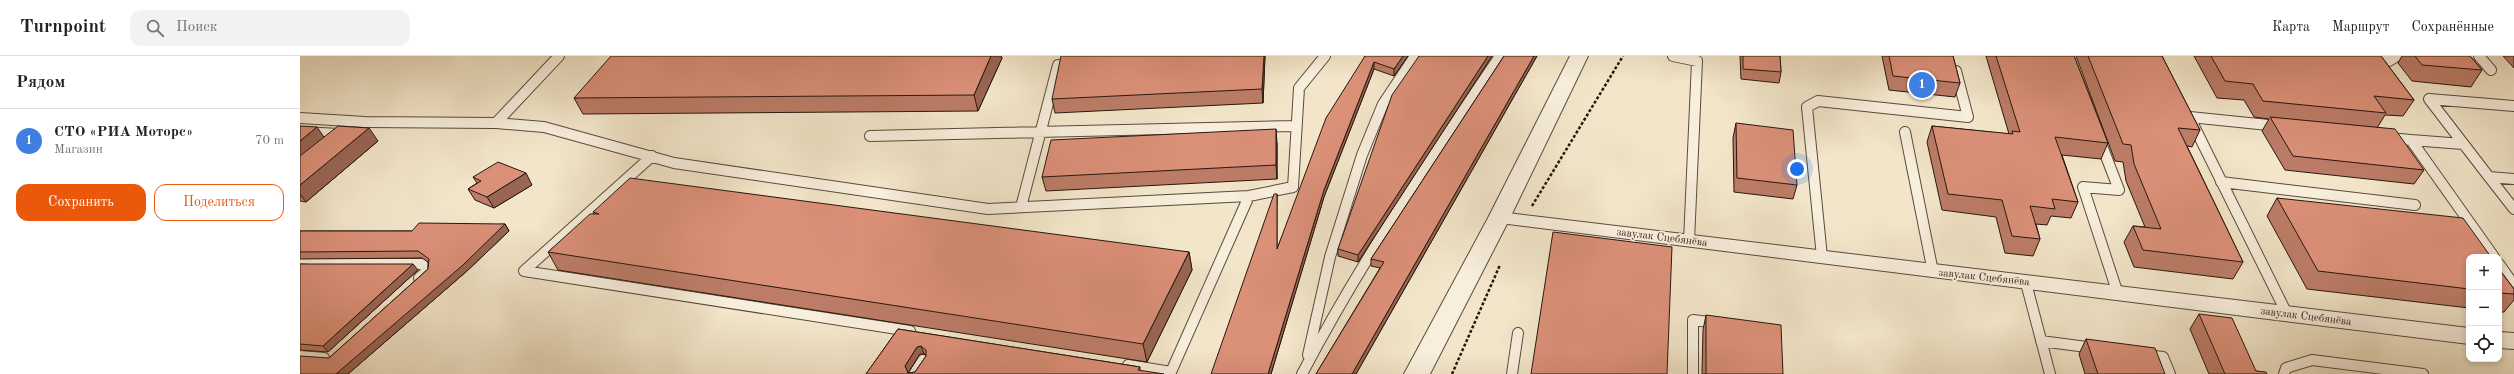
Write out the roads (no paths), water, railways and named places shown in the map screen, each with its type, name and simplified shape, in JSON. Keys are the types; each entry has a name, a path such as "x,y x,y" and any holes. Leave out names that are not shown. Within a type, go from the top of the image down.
{"street":[{"path":"1417,374 1499,218 1579,56"},
{"name":"завулак Сцебянёва","path":"1499,218 2466,336"},
{"path":"2502,340 2514,341"}],"lane":[{"path":"496,123 559,56"},
{"path":"300,118 365,122 496,123 544,127 674,163 988,209 1249,196 1293,187 1299,88 1325,56"},
{"path":"1303,370 1330,257 1362,155 1383,104 1415,56"},
{"path":"1303,370 1398,208 1500,56"},
{"path":"1673,56 1697,61 1689,241"},
{"path":"2360,59 2389,61 2397,56"},
{"path":"2479,56 2491,70"},
{"path":"1022,207 1040,131 1058,65"},
{"path":"1822,257 1807,107 1818,101 1968,117 1955,68"},
{"path":"2514,106 2429,99 2514,209"},
{"path":"2284,127 2188,113 2287,314"},
{"path":"870,136 1296,126"},
{"path":"2097,130 2119,190 2083,187 2118,294"},
{"path":"300,132 343,135 331,145"},
{"path":"1905,132 1933,272"},
{"path":"2379,137 2463,144"},
{"path":"2411,140 2492,254"},
{"path":"652,156 524,271 918,333"},
{"path":"2490,177 2514,179"},
{"path":"2221,182 2415,205"},
{"path":"1116,363 1171,372 1249,196"},
{"path":"300,264 422,264 428,270 409,287"},
{"path":"2502,268 2514,285"},
{"path":"2026,283 2050,374"},
{"path":"1693,374 1693,320 1731,325"},
{"path":"1512,374 1518,333"},
{"path":"2042,341 2102,349"},
{"path":"2133,353 2163,357 2170,374"},
{"path":"300,356 330,359 336,354"},
{"path":"914,374 923,360"},
{"path":"2284,374 2286,368 2312,360 2423,374"}],"place":[{"name":"СТО «РИА Моторс»","path":"1922,85"}]}
